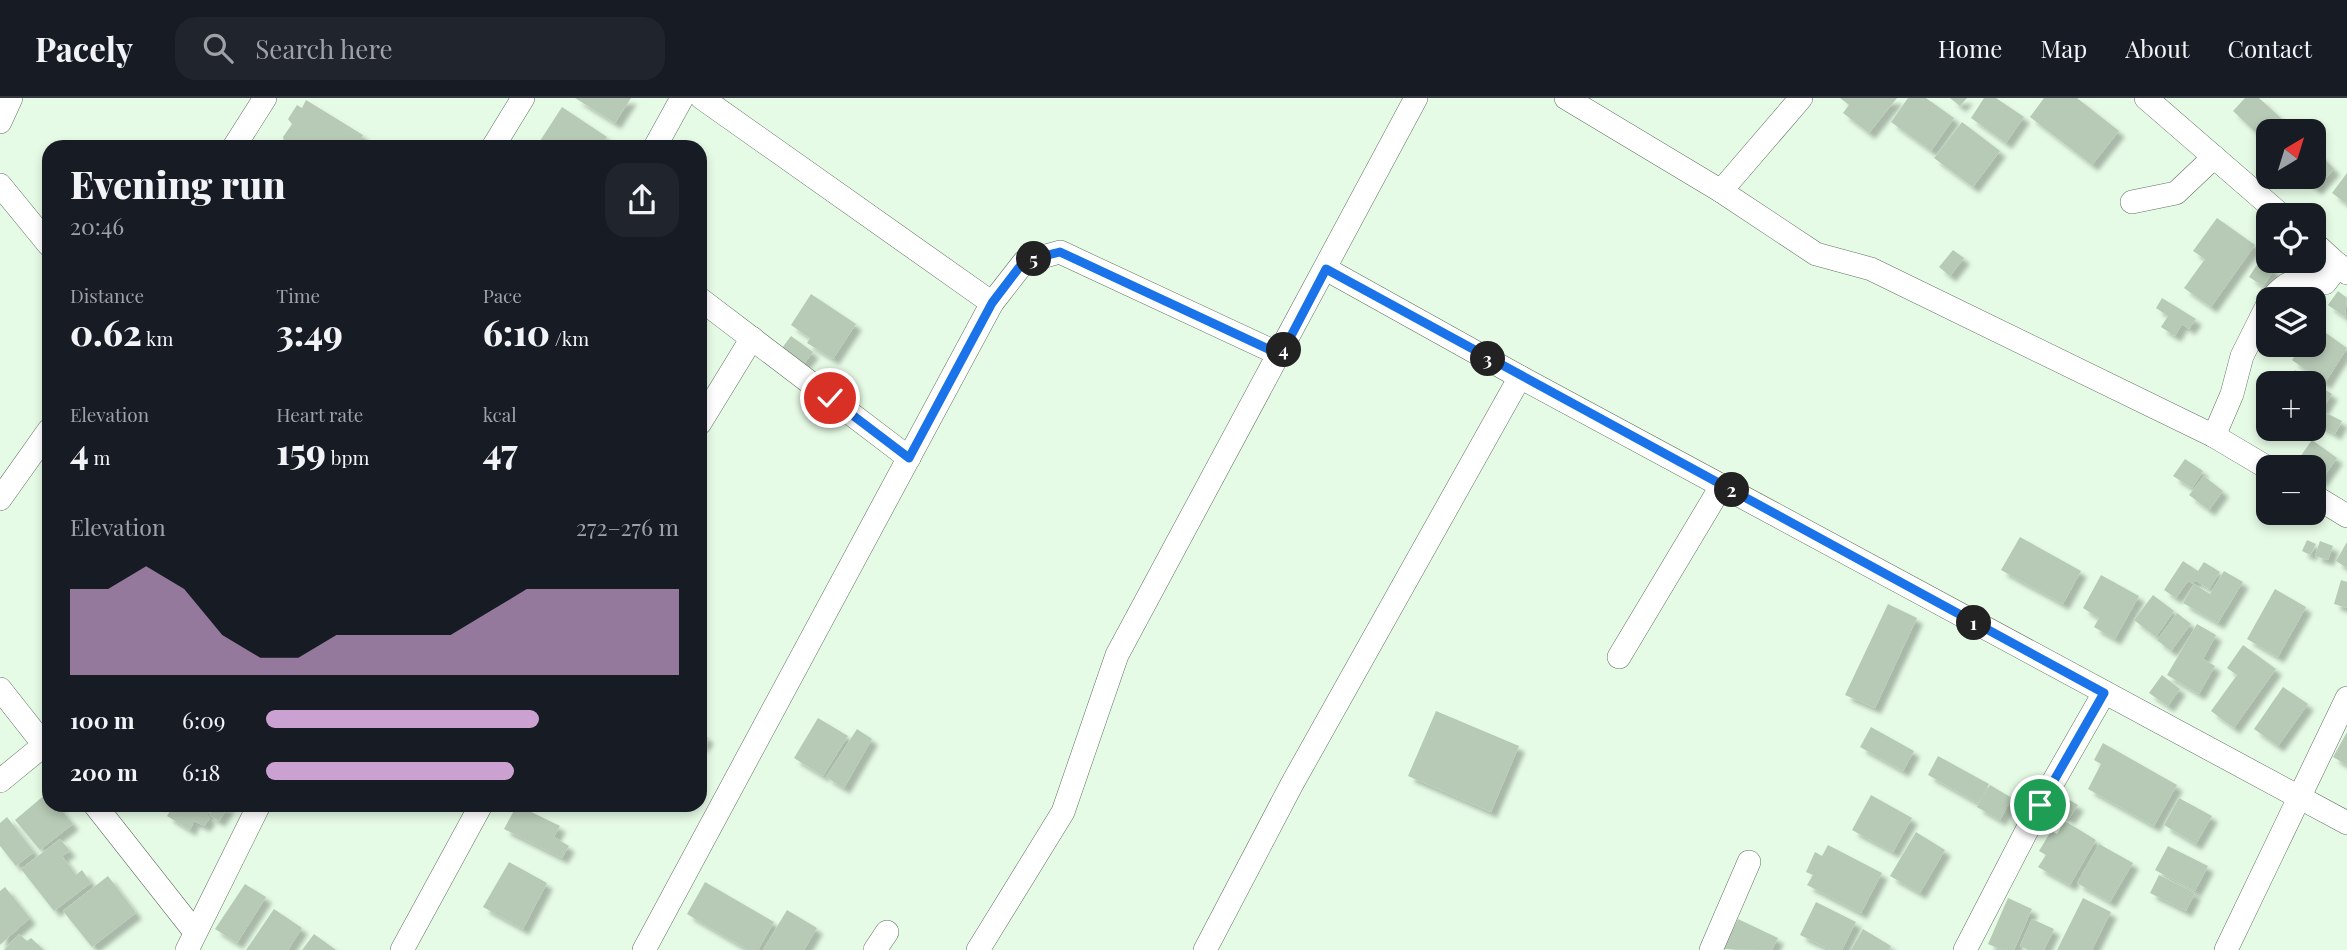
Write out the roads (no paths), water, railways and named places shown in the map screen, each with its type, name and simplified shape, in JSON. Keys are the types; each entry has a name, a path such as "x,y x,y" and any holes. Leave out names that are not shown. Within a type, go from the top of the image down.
{"street":[{"path":"0,122 11,98"},
{"path":"238,140 265,98"},
{"path":"497,140 523,98"},
{"path":"659,140 682,98"},
{"path":"702,98 992,303"},
{"path":"978,950 1063,812 1118,655 1281,355 1416,98"},
{"path":"1566,98 1721,191 1816,254 1871,269 2214,436 2256,461"},
{"path":"1721,191 1801,98"},
{"path":"2146,98 2267,203"},
{"path":"2132,202 2176,193 2214,157"},
{"path":"0,185 42,236"},
{"path":"644,950 992,303 1024,261 1060,252 1281,355"},
{"path":"2282,287 2287,282 2299,279 2325,283 2343,269 2326,254"},
{"path":"1326,269 1520,377 2347,823"},
{"path":"707,304 909,458"},
{"path":"2214,436 2232,394 2242,356 2256,328"},
{"path":"707,412 752,338"},
{"path":"1205,950 1292,784 1520,377"},
{"path":"0,499 42,440"},
{"path":"1619,657 1722,485"},
{"path":"2326,503 2347,516"},
{"path":"0,690 42,742"},
{"path":"1965,950 2040,805 2104,693"},
{"path":"2225,950 2347,698"},
{"path":"0,780 42,751"},
{"path":"100,812 191,941 256,812"},
{"path":"402,950 477,812"},
{"path":"1711,950 1749,862"}]}
